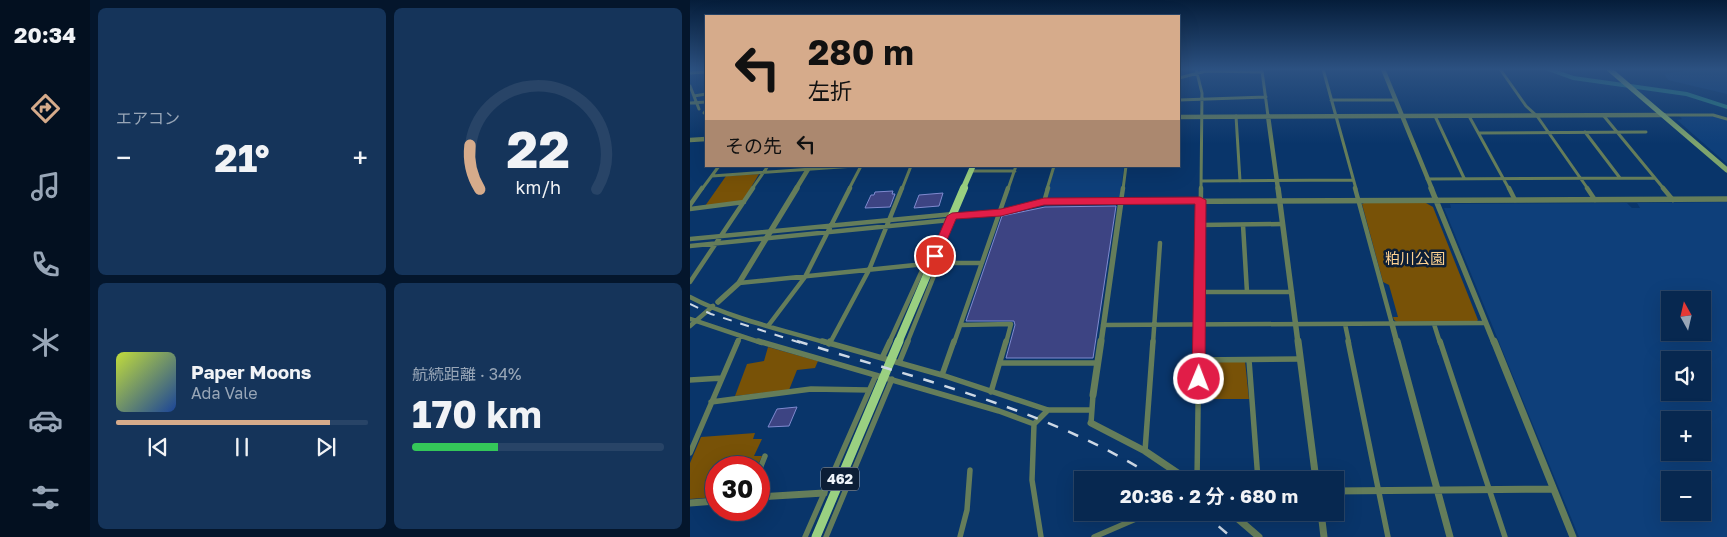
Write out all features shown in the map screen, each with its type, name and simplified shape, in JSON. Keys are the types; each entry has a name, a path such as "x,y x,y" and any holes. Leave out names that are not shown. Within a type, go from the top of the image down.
{"highway":[{"name":"462","path":"816,537 907,322 938,259 952,217 972,169"}],"main road":[{"path":"1638,94 1727,170"}],"street":[{"path":"699,109 694,96 705,94"},
{"path":"1197,471 1201,94"},
{"path":"1329,94 1450,537"},
{"path":"1394,94 1573,537"},
{"path":"1518,94 1526,106 1537,116 1596,201"},
{"path":"1180,100 1266,97 1315,471"},
{"path":"1331,100 1396,100"},
{"path":"690,103 705,102"},
{"path":"1180,117 1713,115 1727,119"},
{"path":"1236,116 1240,181"},
{"path":"1435,116 1464,178"},
{"path":"1469,116 1515,200"},
{"path":"1603,116 1673,200"},
{"path":"1585,132 1620,178"},
{"path":"1479,133 1646,132"},
{"path":"690,140 705,139"},
{"path":"690,207 719,167"},
{"path":"690,282 767,167"},
{"path":"712,176 832,167"},
{"path":"768,326 804,276 861,167"},
{"path":"829,344 869,270 912,167"},
{"path":"1044,202 1054,167"},
{"path":"1126,167 1093,395 1091,423 1145,451 1175,471"},
{"path":"690,326 693,320 712,307 739,283 809,168"},
{"path":"942,375 1015,169 972,169"},
{"path":"1427,179 1655,178"},
{"path":"1200,181 1353,180"},
{"path":"690,246 886,227 1001,212 1044,202 1727,199"},
{"path":"690,207 744,202"},
{"path":"690,239 889,220 952,217"},
{"path":"1200,225 1282,224"},
{"path":"1243,225 1247,292"},
{"path":"1145,451 1160,243"},
{"path":"739,283 925,264 938,259 982,263"},
{"path":"899,363 938,259"},
{"path":"882,358 925,264"},
{"path":"1199,292 1292,292"},
{"path":"690,297 712,307 768,326 942,375 1048,410 1091,410"},
{"path":"693,320 740,336 999,411 1034,424"},
{"path":"1103,325 1485,323"},
{"path":"961,325 1011,324 991,392"},
{"path":"1344,324 1388,537"},
{"path":"1434,324 1505,537"},
{"path":"690,453 740,336"},
{"path":"1199,360 1300,359"},
{"path":"1250,360 1257,471"},
{"path":"1001,363 1098,363"},
{"path":"805,537 876,374"},
{"path":"690,380 722,378"},
{"path":"826,537 892,379"},
{"path":"711,402 812,389 868,390"},
{"path":"1041,537 1032,480 1034,424 1048,410"},
{"path":"960,537 967,510 970,470"},
{"path":"1344,490 1553,489"},
{"path":"770,496 824,493"},
{"path":"690,503 705,502"},
{"path":"1094,537 1131,521"},
{"path":"1240,521 1259,537"},
{"path":"1322,521 1324,537"}],"shaded area":[{"path":"1679,116 1715,116 1727,120 1727,164 1677,120 1682,119"},
{"path":"1055,167 1124,167 1120,197 1046,197"},
{"path":"1727,202 1727,537 1579,537 1444,208 1451,208 1450,204 1627,203 1632,208 1640,208 1637,203"}],"green space":[{"path":"759,174 743,201 705,206 726,176"},
{"name":"粕川公園","path":"1426,203 1433,207 1477,321 1397,322 1394,320 1393,317 1398,317 1389,285 1383,282 1362,204"},
{"path":"768,347 818,361 815,368 797,370 789,390 735,396 747,364 764,361"},
{"path":"1245,361 1249,399 1202,399 1201,363"},
{"path":"755,433 753,439 762,439 754,456 705,456 705,498 690,499 690,463 701,437"}],"building":[{"path":"893,191 892,194 895,194 890,207 865,208 871,195 874,195 875,192"},
{"path":"943,193 939,206 914,208 919,195"},
{"path":"1116,206 1093,358 1006,358 1015,325 1014,321 966,321 1002,216 1045,207"},
{"path":"797,407 789,426 768,427 777,409"}],"waterway":[{"path":"1687,94 1727,107"}],"railway":[{"path":"690,304 711,314 801,343"},
{"path":"797,341 937,383 1029,415 1117,455 1144,471"},
{"path":"1212,521 1231,537"}],"route":[{"path":"935,256 952,216 1001,212 1044,202 1200,200 1199,379"}]}
